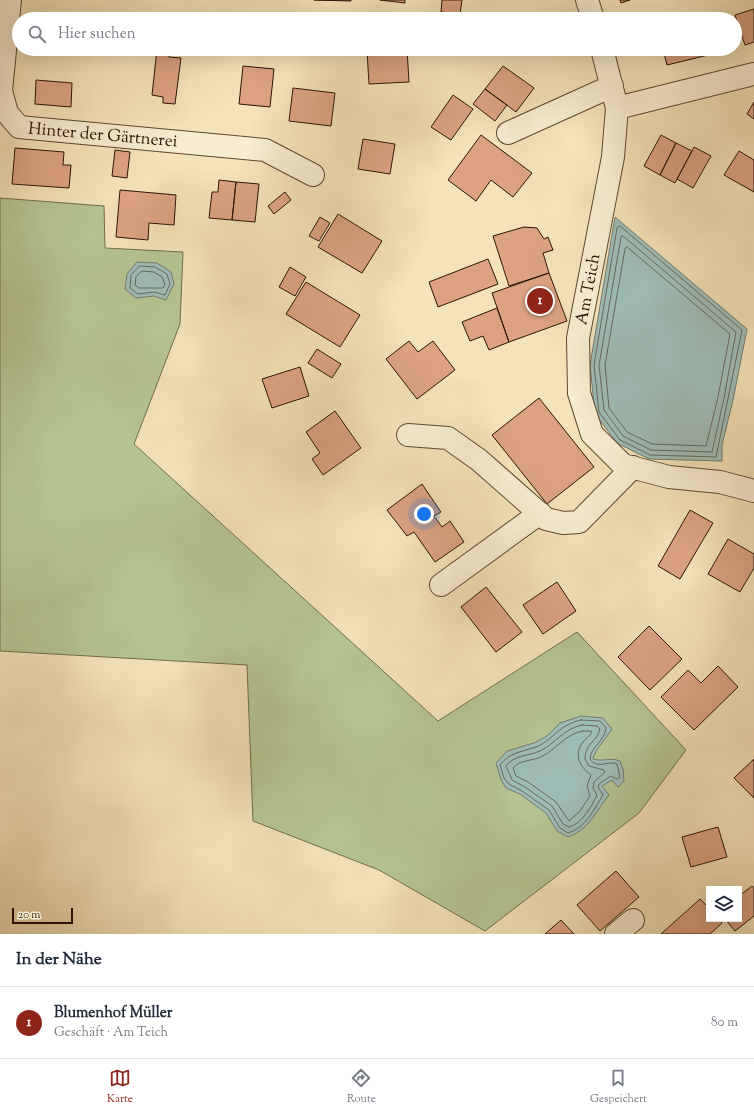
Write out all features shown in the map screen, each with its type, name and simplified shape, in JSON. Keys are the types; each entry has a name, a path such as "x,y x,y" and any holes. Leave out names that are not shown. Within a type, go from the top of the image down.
{"street":[{"name":"Hinter der Gärtnerei","path":"10,0 1,91 7,113 19,126 265,150 313,174"},
{"path":"587,0 591,12"},
{"name":"Am Teich","path":"604,56 617,108 613,157 578,338 579,394 592,434 623,465 669,477 720,482 754,491"},
{"path":"617,108 754,74"},
{"path":"508,133 612,86"},
{"path":"408,435 448,438 479,460 546,519 563,523 579,522 632,467"},
{"path":"441,585 540,513"},
{"path":"616,934 633,920"}],"green space":[{"path":"0,198 104,206 105,248 183,252 180,324 134,444 438,721 577,632 686,750 639,813 485,931 379,870 253,821 247,665 0,651"}],"water":[{"path":"615,217 747,329 733,400 722,445 722,461 649,459 617,443 595,414 590,365"},
{"path":"137,262 157,263 171,272 174,284 166,300 154,296 136,298 125,289 127,274"},
{"path":"581,716 603,718 612,729 598,748 593,759 613,759 620,761 623,769 624,781 618,787 612,780 602,786 609,795 587,825 575,834 568,837 557,831 546,813 520,794 506,788 501,780 496,763 507,751 534,743 547,736 560,723"}],"building":[{"path":"314,0 351,0 351,1"},
{"path":"380,0 405,0 405,3"},
{"path":"442,0 462,0 460,12 441,12"},
{"path":"620,0 630,0 621,3"},
{"path":"754,9 754,42 745,45 742,36 742,13"},
{"path":"156,56 181,58 175,104 163,103 163,97 152,95"},
{"path":"367,56 407,56 409,82 369,84"},
{"path":"665,56 704,56 667,65"},
{"path":"243,66 274,69 270,107 239,104"},
{"path":"503,66 534,88 516,112 485,89"},
{"path":"36,80 72,83 71,107 35,104"},
{"path":"293,88 335,93 331,126 289,121"},
{"path":"485,89 507,105 495,121 473,104"},
{"path":"453,95 473,109 451,140 431,127"},
{"path":"754,102 754,119 747,114"},
{"path":"481,135 532,173 513,197 491,180 476,201 448,180"},
{"path":"661,135 676,143 660,175 644,166"},
{"path":"363,139 395,144 390,174 358,169"},
{"path":"676,143 692,151 675,183 660,175"},
{"path":"694,147 711,156 693,188 677,179"},
{"path":"15,148 64,152 63,165 71,165 69,188 12,184"},
{"path":"115,150 130,152 127,178 112,176"},
{"path":"739,151 754,160 754,192 724,175"},
{"path":"219,180 236,182 232,220 209,218 212,192 218,192"},
{"path":"236,182 259,184 255,222 232,220"},
{"path":"120,190 176,195 174,225 149,223 148,240 116,237"},
{"path":"285,192 291,200 274,214 268,206"},
{"path":"338,214 382,241 362,273 318,247"},
{"path":"320,217 330,223 319,241 309,236"},
{"path":"524,227 537,228 544,239 548,237 553,250 543,253 549,273 509,286 493,236"},
{"path":"488,259 498,284 438,307 429,282"},
{"path":"290,267 306,277 295,296 279,287"},
{"path":"549,273 567,321 509,342 492,293"},
{"path":"306,282 360,315 340,347 286,314"},
{"path":"497,308 509,342 489,350 483,336 470,341 462,322"},
{"path":"409,341 418,352 433,341 455,370 417,399 386,359"},
{"path":"317,349 341,364 332,378 308,363"},
{"path":"300,367 309,396 272,408 262,379"},
{"path":"539,398 594,467 547,504 492,435"},
{"path":"335,411 361,448 323,475 312,459 320,453 306,432"},
{"path":"422,484 441,512 434,516 442,527 450,521 464,542 435,562 414,532 407,536 387,510"},
{"path":"690,510 713,523 680,579 658,566"},
{"path":"728,539 754,554 754,568 740,592 708,574"},
{"path":"557,582 576,611 543,634 523,605"},
{"path":"486,587 522,632 496,652 461,607"},
{"path":"649,626 682,659 650,690 618,657"},
{"path":"718,666 738,687 694,730 661,697 688,670 701,683"},
{"path":"754,759 754,798 734,778"},
{"path":"718,827 727,857 691,867 682,837"},
{"path":"616,871 639,897 600,931 577,905"},
{"path":"752,886 754,888 754,916 735,931 728,922 742,922 742,894"},
{"path":"700,899 706,905 706,922 722,923 710,934 661,934"},
{"path":"561,920 574,934 545,934"}],"place":[{"name":"Blumenhof Müller","path":"540,301"}]}
